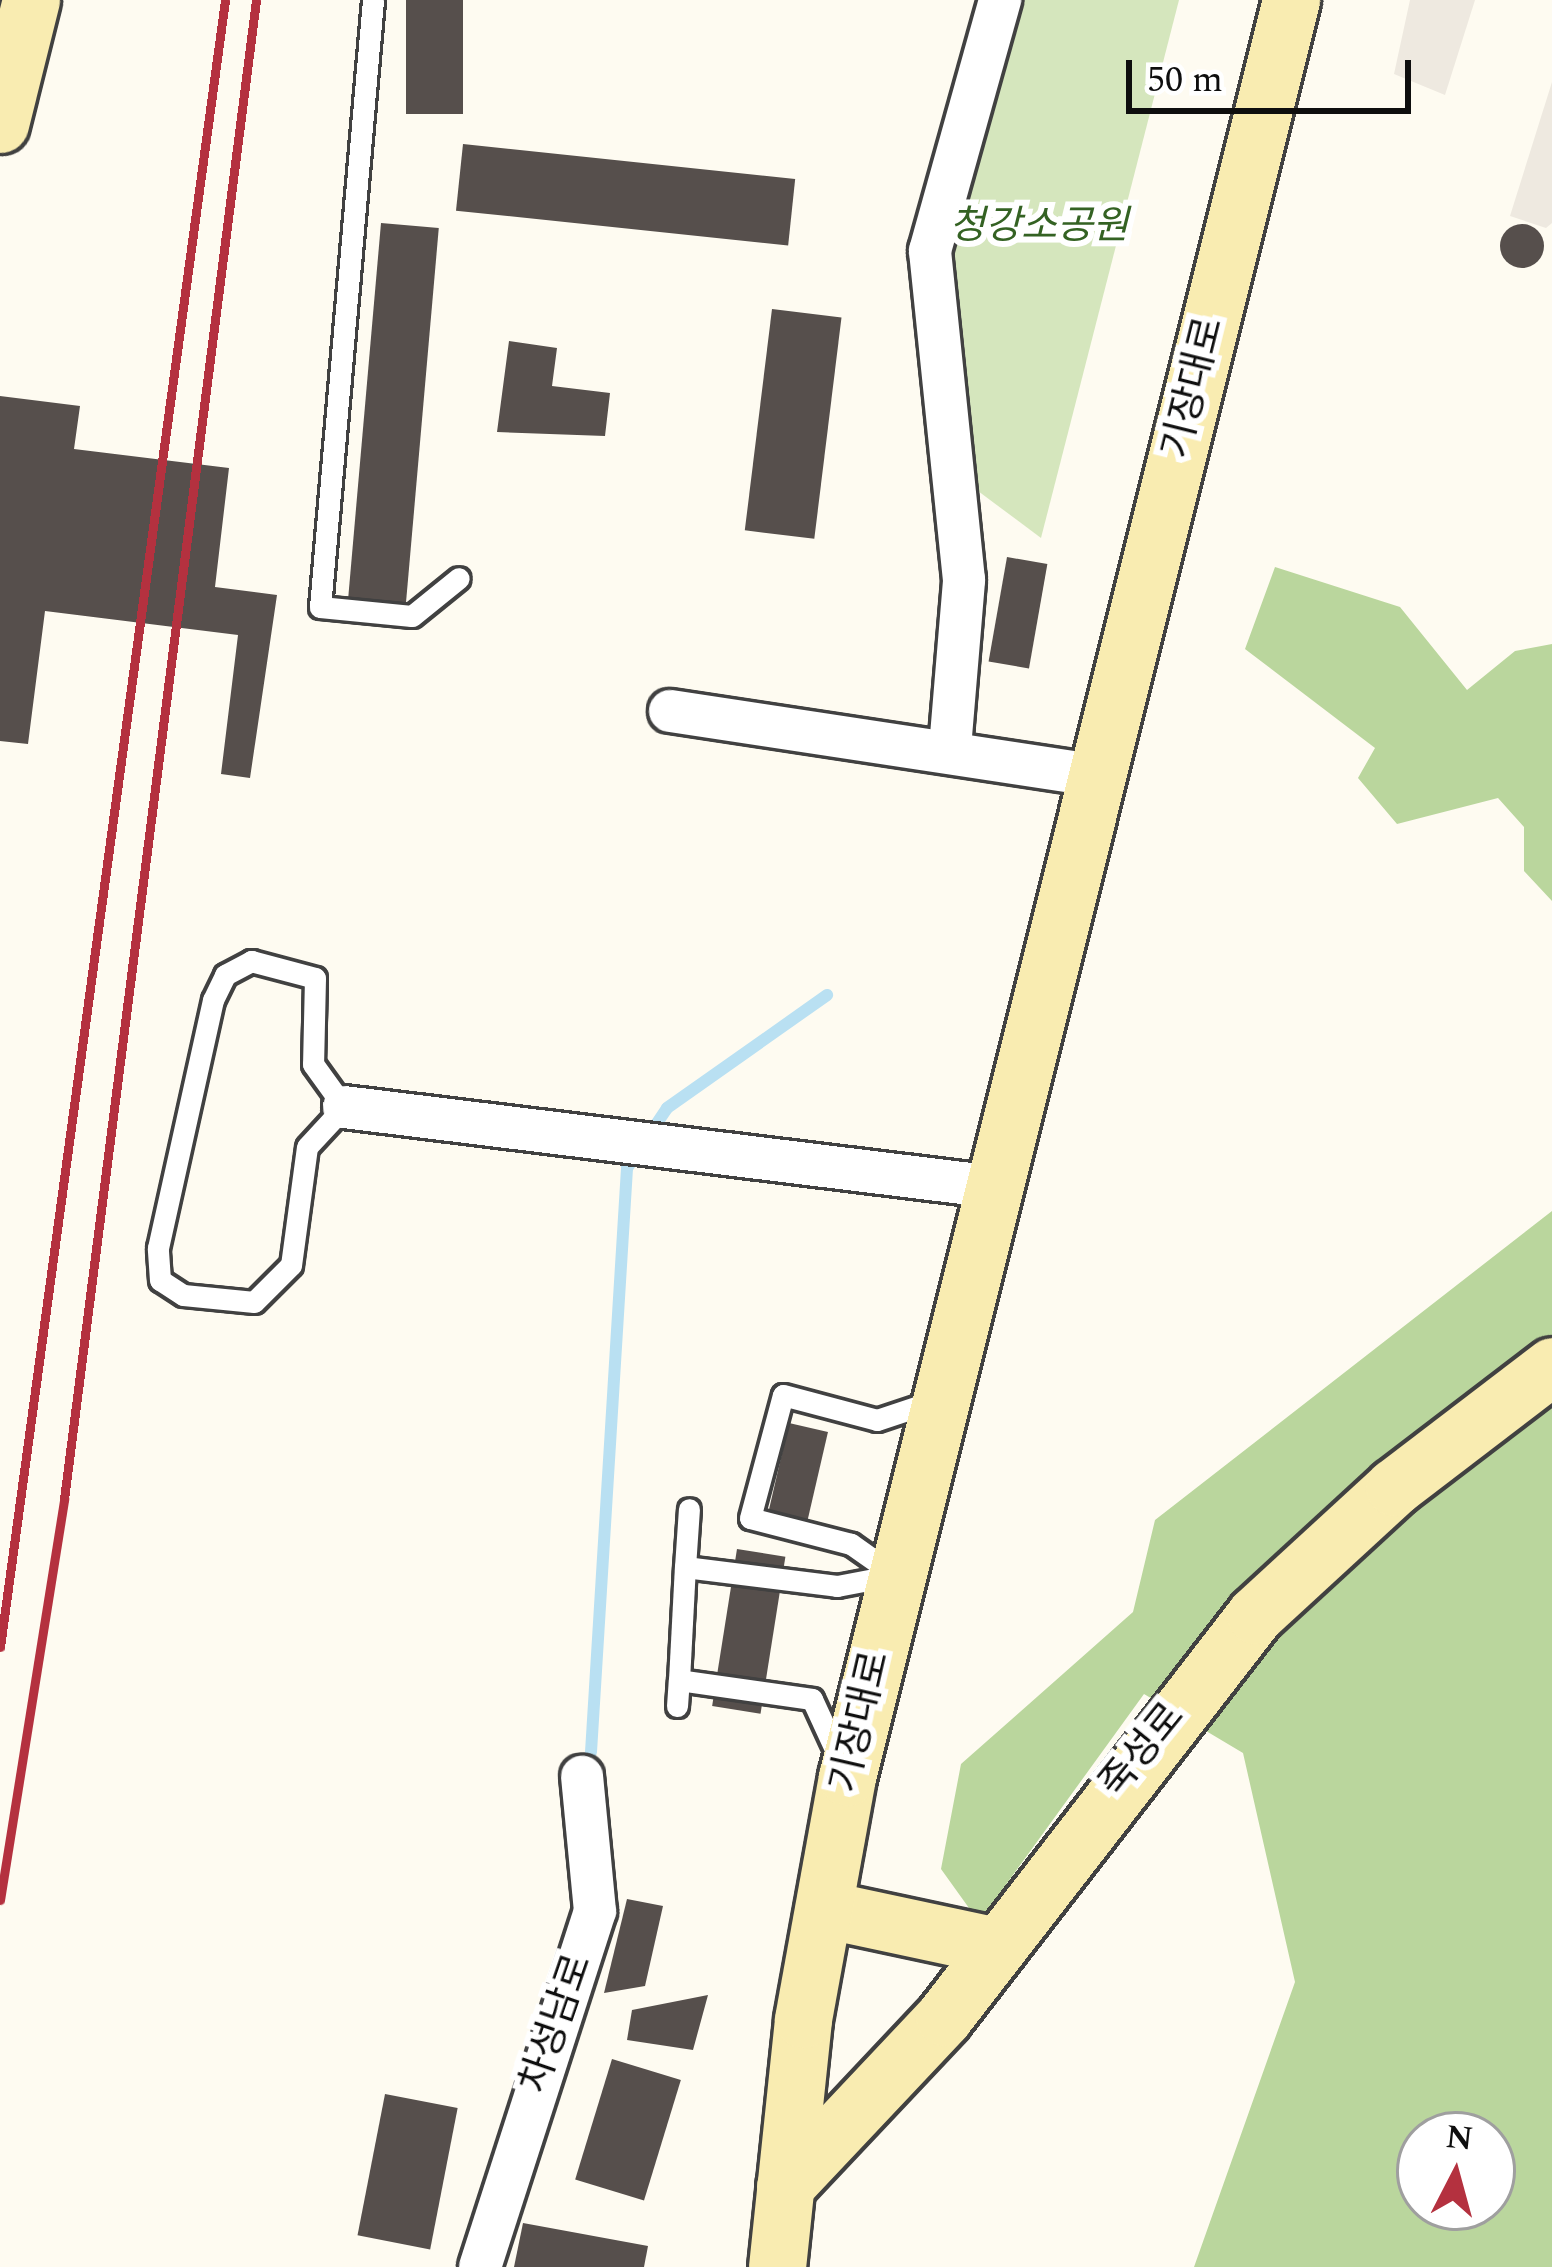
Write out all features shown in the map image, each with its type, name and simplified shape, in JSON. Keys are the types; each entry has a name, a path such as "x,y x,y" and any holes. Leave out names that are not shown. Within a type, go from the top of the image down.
{"main road":[{"path":"0,124 31,0"},
{"name":"기장대로","path":"777,2267 824,1909 848,1777 1291,0"},
{"name":"죽성로","path":"785,2186 996,1946 1255,1615 1394,1487 1552,1366"},
{"path":"824,1909 996,1946"}],"street":[{"path":"950,748 964,580 930,250 1000,0"},
{"path":"670,712 950,748 1098,776"},
{"path":"344,1107 994,1187"},
{"name":"차성남로","path":"480,2267 596,1911 582,1777"}],"lane":[{"path":"374,0 320,607 412,616 459,578"},
{"path":"251,961 315,978 313,1064 344,1107 307,1147 292,1265 278,1290 254,1303 183,1295 160,1280 158,1248 225,975 251,961"},
{"path":"896,1575 851,1544 750,1518 783,1395 877,1420 941,1398"},
{"path":"677,1706 689,1509"},
{"path":"685,1567 837,1586 896,1575"},
{"path":"679,1681 812,1699 848,1777"}],"green space":[{"name":"청강소공원","path":"1019,0 1179,0 1041,538 974,488 950,255"},
{"path":"1275,567 1400,607 1467,690 1515,651 1552,644 1552,901 1524,871 1524,827 1498,798 1397,824 1358,778 1375,748 1245,649"},
{"path":"1552,1211 1552,2267 1194,2267 1295,1982 1243,1753 1144,1694 979,1922 941,1869 961,1764 1133,1612 1155,1520"}],"shaded area":[{"path":"1410,0 1475,0 1445,95 1394,74"},
{"path":"1552,82 1552,223 1546,228 1510,216"}],"building":[{"path":"406,0 463,0 463,114 406,114"},
{"path":"463,144 795,179 788,246 456,211"},
{"path":"381,223 439,228 406,607 348,602"},
{"path":"1522,224 1537,231 1544,246 1537,261 1522,268 1507,261 1500,246 1507,231"},
{"path":"772,309 841,318 814,539 745,530"},
{"path":"509,341 557,348 552,386 610,393 605,436 497,432"},
{"path":"0,396 80,406 74,449 229,468 215,587 277,595 250,778 221,774 238,635 45,611 28,744 0,741"},
{"path":"1007,557 1047,564 1029,669 989,661"},
{"path":"789,1423 828,1432 807,1523 768,1514"},
{"path":"737,1549 785,1557 761,1714 712,1706"},
{"path":"627,1899 663,1906 645,1986 604,1993"},
{"path":"708,1995 693,2050 627,2040 632,2010"},
{"path":"612,2059 681,2080 644,2201 575,2179"},
{"path":"385,2094 458,2108 430,2249 358,2235"},
{"path":"523,2223 648,2246 644,2267 514,2267"}],"waterway":[{"path":"649,1135 667,1108 827,995"},
{"path":"591,1752 627,1168 638,1152"}],"railway":[{"path":"0,1647 225,0"},
{"path":"0,1900 64,1499 256,0"}]}
